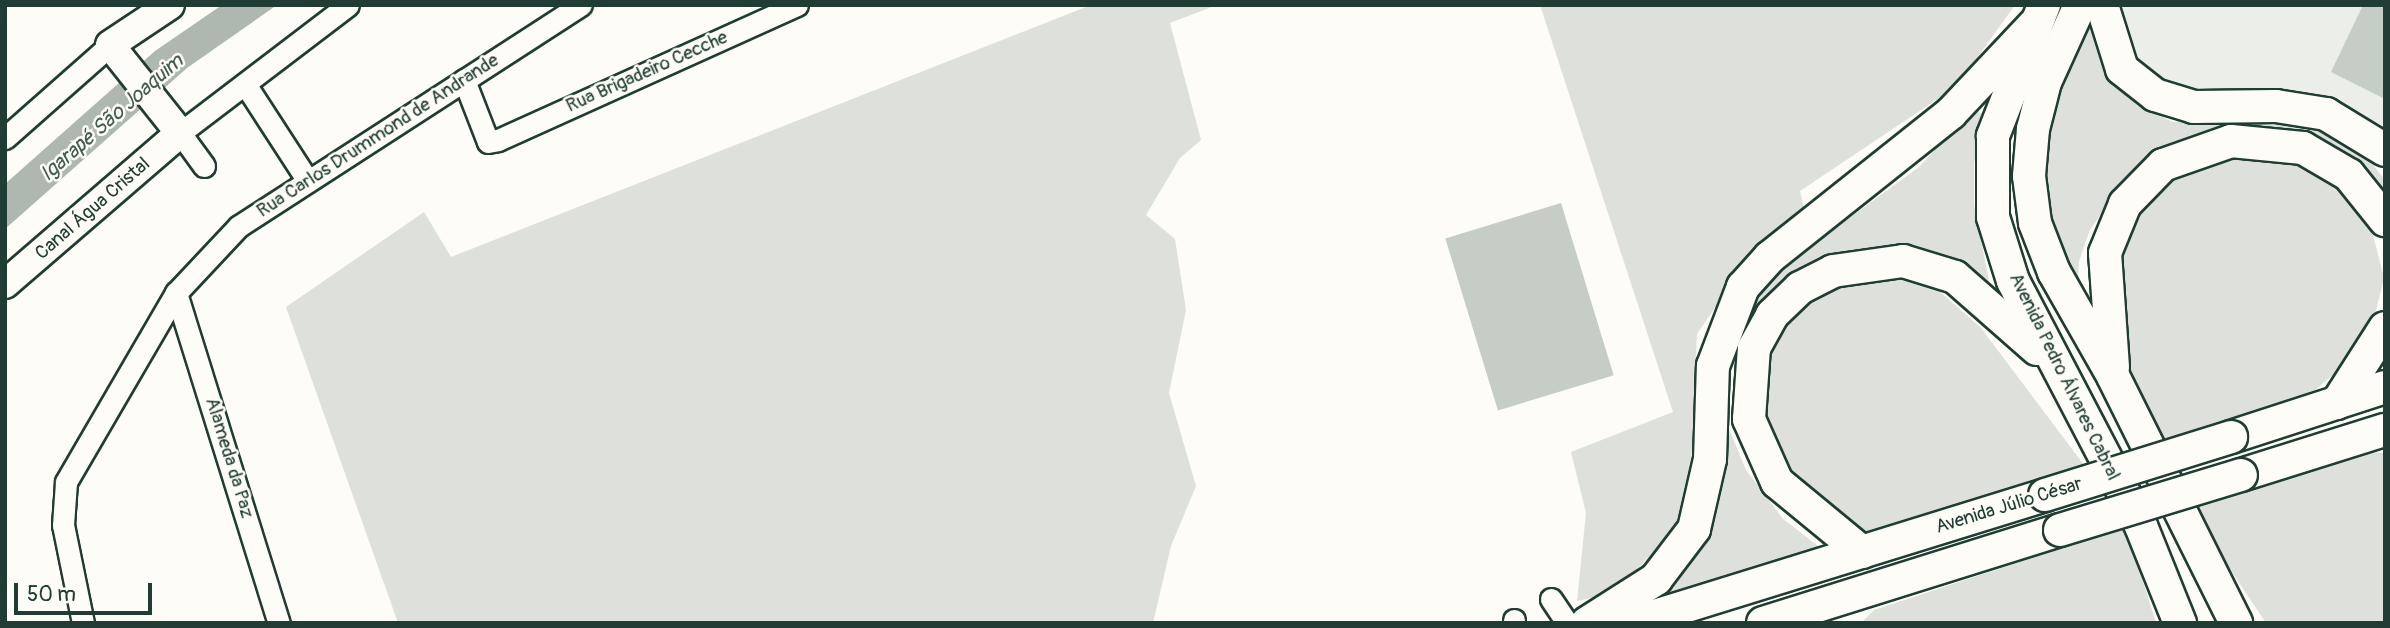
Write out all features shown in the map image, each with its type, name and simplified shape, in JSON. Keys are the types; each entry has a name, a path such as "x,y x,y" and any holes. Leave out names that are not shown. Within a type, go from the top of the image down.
{"main road":[{"name":"Avenida Pedro Álvares Cabral","path":"2080,5 2045,82 2029,176 2035,223 2054,272 2113,376 2198,552"},
{"path":"2102,5 2122,69 2155,95 2194,107 2266,106 2326,114 2385,150"},
{"name":"Avenida Pedro Álvares Cabral","path":"2039,15 2003,101 1989,172 1993,217 2013,281 2141,526 2177,619"},
{"path":"1587,623 1656,579 1694,529 1710,459 1713,366 1743,287 1770,257 1951,114 2039,15"},
{"path":"2113,376 2105,253 2125,204 2163,165 2231,141 2303,148 2349,175 2385,220"},
{"path":"1862,552 1777,482 1749,419 1754,348 1787,299 1816,278 1858,263 1915,264 1955,277 1988,300 2057,369"},
{"path":"2337,403 2385,328"},
{"name":"Avenida Júlio César","path":"1632,623 2385,387"},
{"name":"Avenida Júlio César","path":"1763,623 2381,432"},
{"path":"2198,552 2236,623"},
{"path":"2198,552 2251,623"},
{"path":"1844,623 1873,587"}],"street":[{"path":"5,138 117,54 170,5"},
{"path":"173,125 245,84 348,5"},
{"name":"Rua Carlos Drummond de Andrande","path":"83,623 63,525 66,482 176,293 239,226 306,178 581,5"},
{"name":"Rua Brigadeiro Cecche","path":"464,80 488,142 797,5"},
{"path":"117,54 204,166"},
{"path":"245,84 306,178"},
{"name":"Canal Água Cristal","path":"5,284 173,125"},
{"name":"Alameda da Paz","path":"176,293 279,623"},
{"path":"1551,599 1567,623"}],"shaded area":[{"path":"1091,5 1217,5 1170,23 1201,140 1180,158 1146,215 1175,239 1186,310 1169,393 1196,486 1171,546 1153,623 398,623 286,307 424,212 451,257"},
{"path":"1540,5 2015,5 1957,86 1800,191 1806,217 1748,259 1697,334 1690,487 1671,535 1613,593 1577,601 1586,513 1571,452 1673,412"},
{"path":"2114,5 2385,5 2385,135 2177,95 2135,67"},
{"path":"2090,17 2105,73 2137,105 2173,122 2251,120 2316,128 2362,151 2385,180 2385,191 2339,151 2228,128 2168,146 2131,171 2090,230 2079,261 2077,303 2047,212 2047,130"},
{"path":"1972,109 1985,115 1974,163 1974,205 1991,291 1948,265 1878,248 1837,253 1791,272 1755,311 1735,349 1724,389 1729,429 1746,470 1783,519 1822,549 1631,614 1674,581 1703,541 1718,410 1737,321 1780,269 1919,167"},
{"path":"2246,156 2300,159 2352,199 2373,235 2384,278 2374,319 2349,361 2315,390 2159,446 2120,356 2110,285 2123,238 2150,195 2198,162"},
{"path":"1858,278 1900,279 1938,290 1981,328 2087,469 1859,539 1803,498 1758,412 1762,356 1820,286"},
{"path":"2368,452 2385,453 2385,623 2266,623 2188,506"},
{"path":"2126,527 2156,623 1861,623 1874,610"}],"water":[{"name":"Igarapé São Joaquim","path":"222,5 277,5 187,68 5,229 5,184 155,51"}],"building":[{"path":"2363,5 2385,5 2385,99 2331,72"},
{"path":"1561,203 1614,375 1498,411 1445,238"}]}
